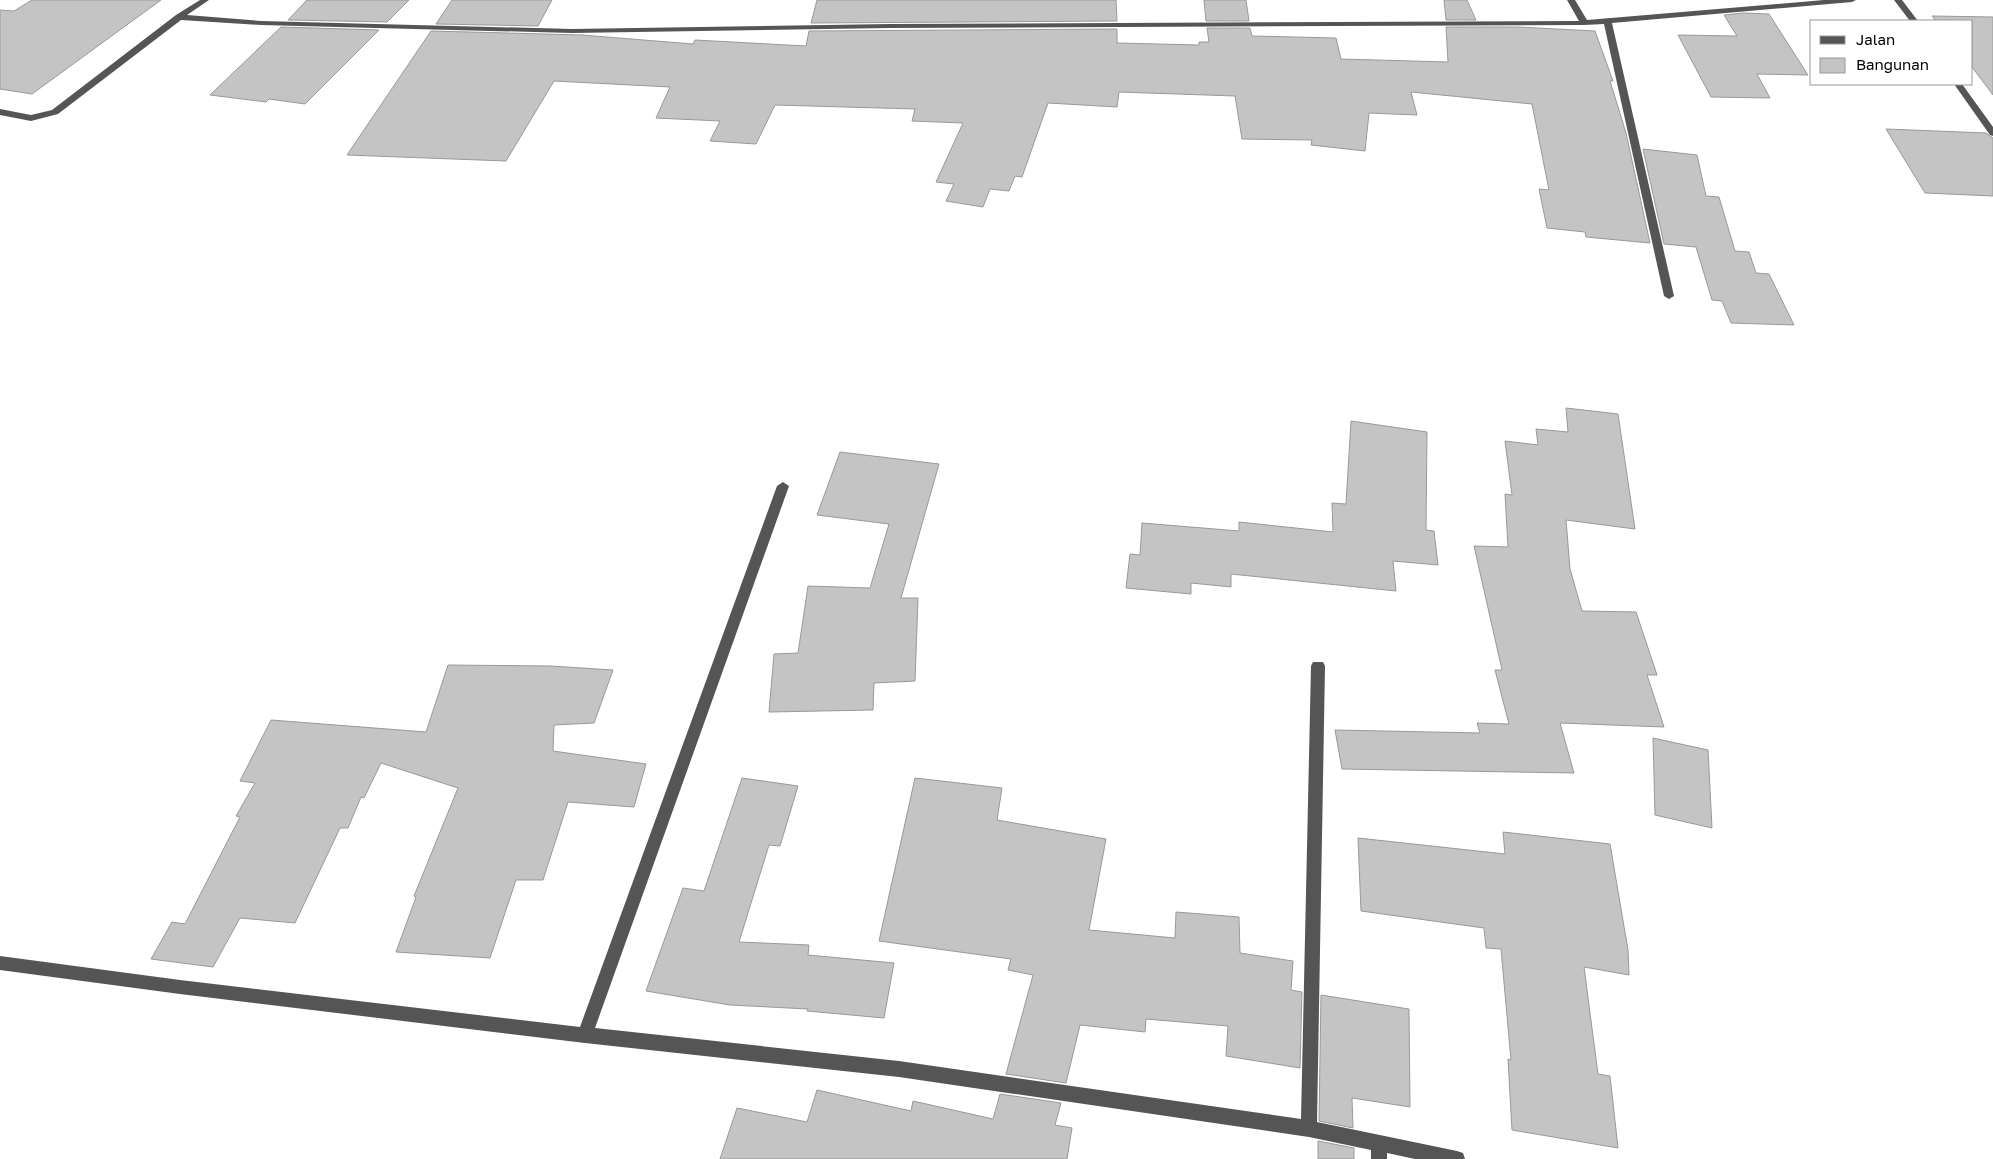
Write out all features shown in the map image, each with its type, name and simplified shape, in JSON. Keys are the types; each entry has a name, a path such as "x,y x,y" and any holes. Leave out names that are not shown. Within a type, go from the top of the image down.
{"street":[{"path":"0,112 31,118 55,112 205,0"},
{"path":"1571,0 1584,23"},
{"path":"180,17 262,23 572,31 900,26 1584,23 1852,0"},
{"path":"1898,0 1913,20"},
{"path":"1608,22 1669,296"},
{"path":"1959,85 1993,133"},
{"path":"585,1035 783,486"},
{"path":"1309,1129 1318,666"},
{"path":"0,963 180,987 585,1035 899,1069 1309,1129 1379,1151 1457,1159"}],"building":[{"path":"32,0 161,0 32,94 0,89 0,10 14,11"},
{"path":"307,0 409,0 387,22 288,20"},
{"path":"452,0 552,0 538,26 436,24"},
{"path":"817,0 1116,0 1117,21 811,23"},
{"path":"1204,0 1246,0 1249,21 1206,21"},
{"path":"1444,0 1467,0 1476,20 1446,20"},
{"path":"1743,13 1769,14 1808,75 1757,74 1770,98 1711,97 1678,35 1737,36 1724,15"},
{"path":"1932,16 1993,17 1993,95 1973,68 1973,20 1935,20"},
{"path":"281,27 379,30 305,104 269,99 266,102 210,95"},
{"path":"1446,27 1518,27 1595,31 1613,81 1610,81 1626,133 1650,243 1586,237 1585,232 1547,228 1539,189 1549,190 1532,104 1411,92 1417,115 1369,113 1365,151 1311,145 1312,140 1242,139 1235,96 1119,92 1117,107 1048,103 1022,177 1015,176 1009,191 990,189 983,207 946,201 954,184 936,182 963,123 912,121 915,109 775,105 756,144 710,141 720,121 656,118 670,87 554,81 506,161 347,155 431,31 582,35 693,44 695,40 806,46 809,31 1117,29 1117,43 1199,45 1199,42 1209,42 1207,28 1250,28 1252,36 1336,38 1341,59 1448,62"},
{"path":"1886,129 1986,133 1993,138 1993,196 1925,193"},
{"path":"1643,149 1697,155 1706,196 1719,197 1735,251 1749,252 1756,273 1769,274 1794,325 1731,323 1722,301 1712,300 1696,247 1664,244"},
{"path":"1566,408 1618,414 1635,529 1566,520 1570,569 1582,611 1636,612 1657,675 1647,675 1664,727 1560,723 1574,773 1342,769 1335,730 1480,733 1477,723 1509,724 1495,670 1502,670 1474,546 1508,547 1505,494 1512,495 1505,441 1538,445 1536,429 1568,432"},
{"path":"1351,421 1427,432 1426,530 1434,531 1438,565 1393,561 1396,591 1231,574 1231,587 1191,583 1191,594 1126,588 1130,554 1140,555 1142,523 1239,531 1239,522 1333,532 1332,503 1346,504"},
{"path":"840,452 939,464 901,598 918,598 915,681 874,683 873,710 769,712 774,654 798,653 808,586 870,588 889,524 817,515"},
{"path":"448,665 551,666 613,670 594,723 554,725 553,751 646,764 634,807 568,802 543,880 516,880 490,958 396,952 416,897 414,896 458,788 381,763 364,798 361,797 348,828 340,828 295,923 240,918 213,967 151,959 172,922 185,924 240,817 236,816 255,783 240,781 271,720 426,732"},
{"path":"1653,738 1708,750 1712,828 1655,815"},
{"path":"742,778 798,786 780,846 769,845 739,942 809,945 808,955 894,963 884,1018 807,1011 808,1009 730,1005 646,991 683,888 704,891"},
{"path":"915,778 1002,788 997,820 1106,839 1089,930 1175,938 1176,912 1239,917 1240,953 1293,961 1291,990 1302,992 1300,1068 1226,1056 1228,1026 1146,1019 1145,1032 1080,1025 1066,1083 1006,1074 1033,975 1008,970 1011,959 879,941"},
{"path":"1503,832 1610,844 1628,950 1629,975 1584,967 1598,1074 1610,1076 1618,1148 1512,1130 1508,1059 1511,1060 1501,949 1486,948 1484,928 1361,911 1358,838 1505,854"},
{"path":"1321,995 1409,1009 1410,1107 1352,1098 1353,1128 1319,1121"},
{"path":"817,1090 911,1111 913,1101 993,1119 1000,1094 1061,1103 1055,1125 1072,1128 1067,1159 720,1159 737,1108 807,1122"},
{"path":"1318,1141 1354,1148 1354,1159 1318,1159"}]}
